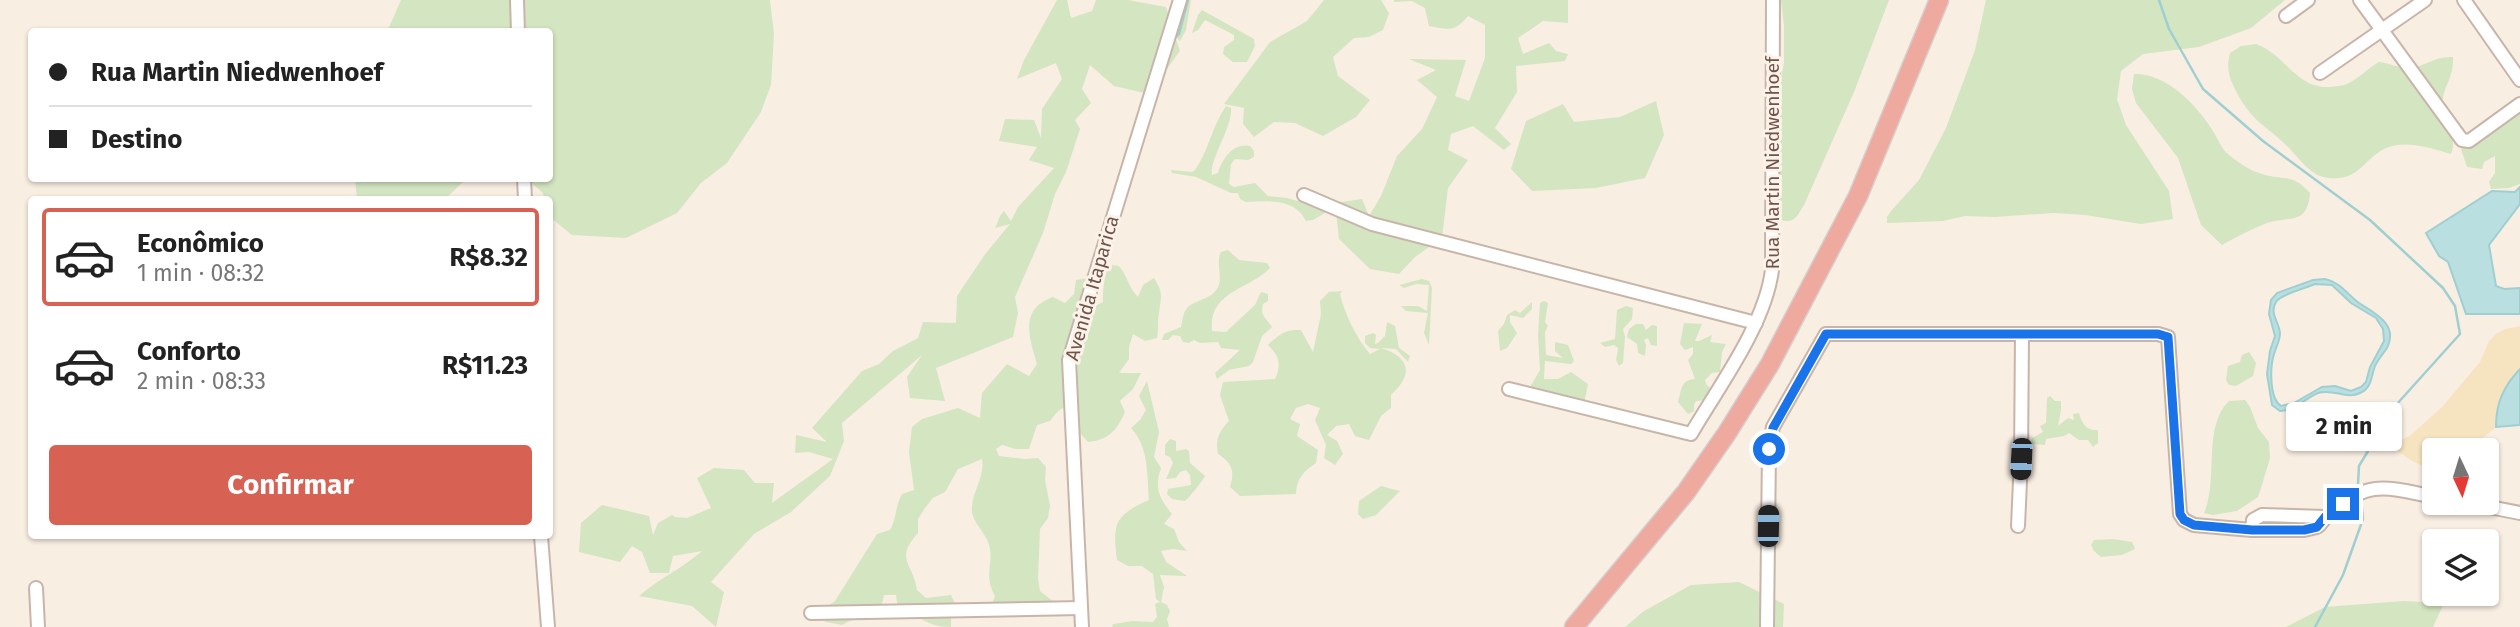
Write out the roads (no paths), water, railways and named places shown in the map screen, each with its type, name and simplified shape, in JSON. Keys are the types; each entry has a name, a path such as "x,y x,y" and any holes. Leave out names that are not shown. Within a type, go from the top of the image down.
{"highway":[{"path":"1574,627 1686,492 1770,364 1858,196 1939,0"}],"street":[{"path":"517,0 519,28"},
{"name":"Avenida Itaparica","path":"1082,627 1069,360 1180,0"},
{"name":"Rua Martin Niedwenhoef","path":"1509,389 1691,434 1756,323 1769,290 1772,270 1773,0"},
{"path":"2286,16 2308,0"},
{"path":"2360,0 2462,140 2469,141 2520,104"},
{"path":"2320,73 2425,0"},
{"path":"2465,0 2520,80"},
{"path":"1304,195 1372,224 1756,323"},
{"path":"1766,627 1769,449 1773,428 1826,334 2158,334 2168,337 2180,514 2184,520 2194,525 2252,530 2304,530 2317,527 2325,517 2361,491 2385,487 2422,494"},
{"path":"2018,526 2022,334"},
{"path":"2499,509 2520,513"},
{"path":"541,539 548,627"},
{"path":"36,589 38,627"},
{"path":"811,613 1081,608"}],"water":[{"path":"2520,187 2520,204 2489,245 2496,286 2504,289 2520,288 2520,314 2466,314 2448,262 2439,256 2426,233 2492,191 2515,192"},
{"path":"2325,279 2335,283 2378,315 2390,332 2390,340 2364,391 2355,395 2318,393 2280,411 2272,405 2267,374 2275,336 2269,314 2271,300 2277,293 2313,280","holes":["2315,284 2332,285 2351,303 2376,318 2383,329 2384,341 2370,367 2366,382 2361,387 2351,391 2335,386 2322,387 2294,403 2281,406 2274,396 2271,374 2280,333 2274,306 2278,299"]},
{"path":"2520,369 2520,425 2496,427 2502,395"}],"waterway":[{"path":"1173,39 1179,34 1188,0"},
{"path":"2159,0 2169,29 2203,89 2263,141 2370,220 2443,288 2455,306 2460,334 2379,421 2368,451 2359,466 2358,484"},
{"path":"2315,627 2343,575 2363,519 2361,498"}]}
